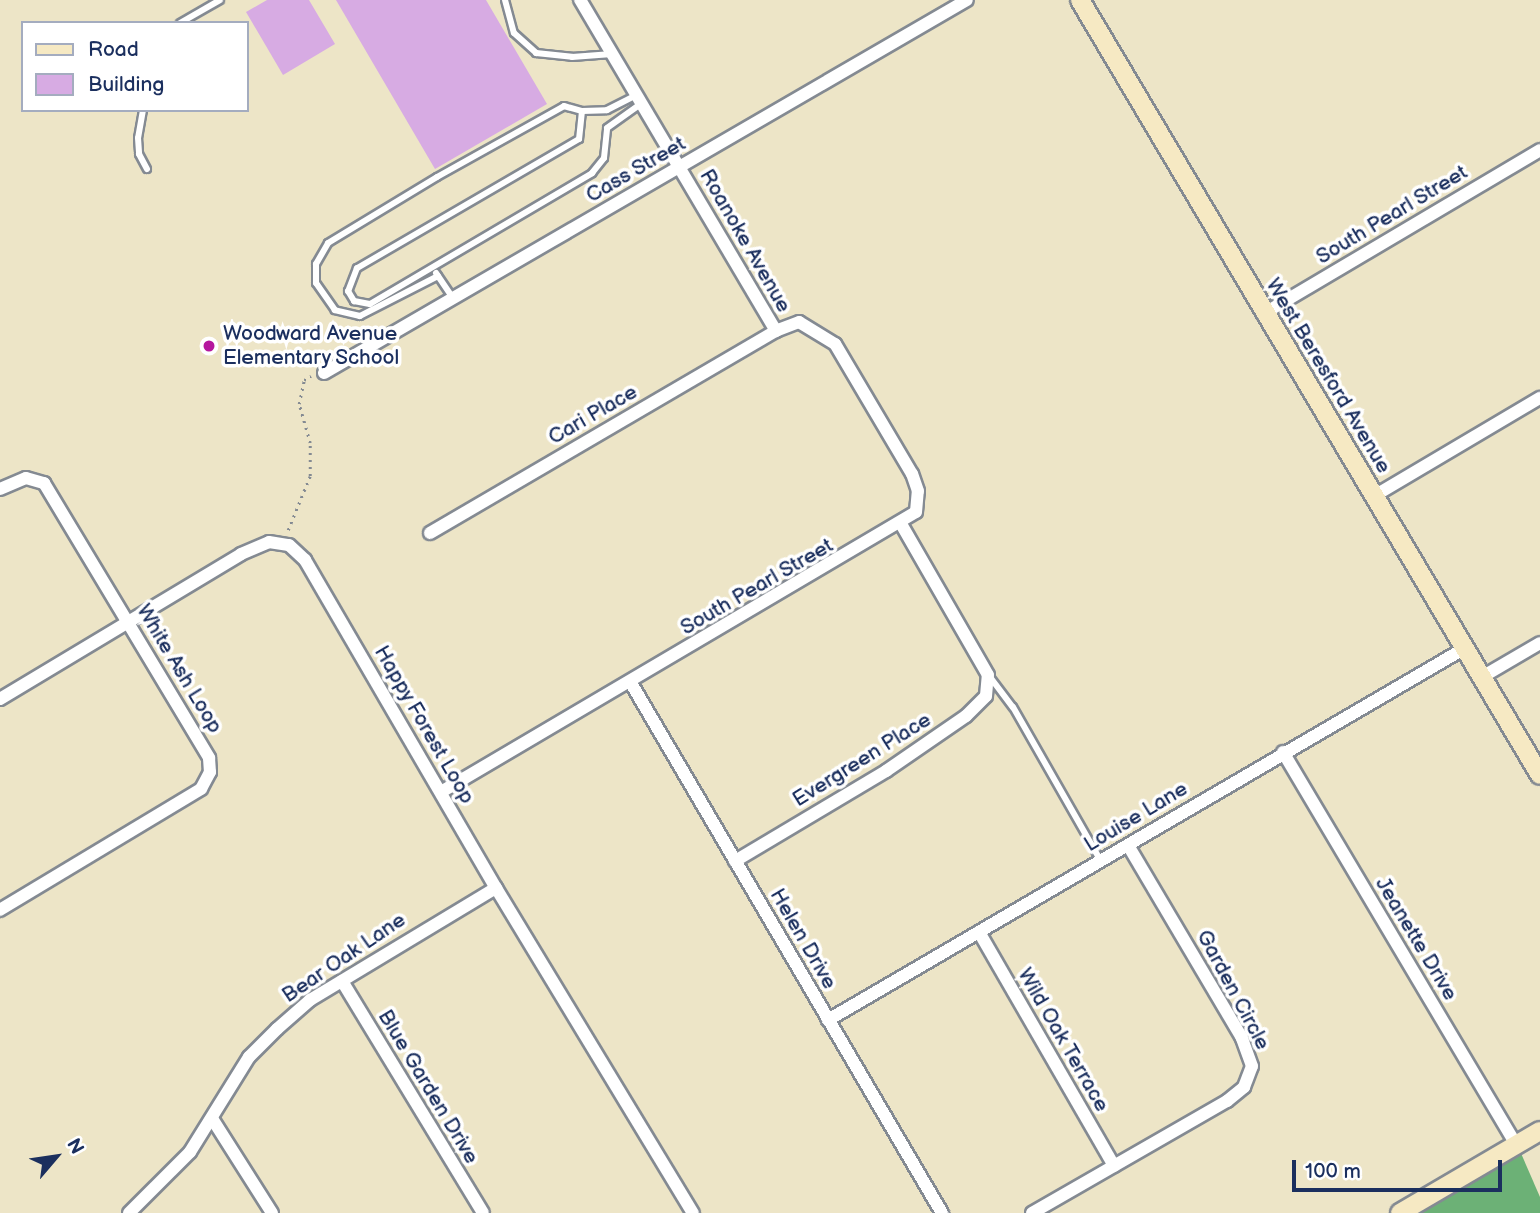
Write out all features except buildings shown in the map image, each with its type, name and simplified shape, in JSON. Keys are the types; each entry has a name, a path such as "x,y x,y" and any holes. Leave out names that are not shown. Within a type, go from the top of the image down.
{"street":[{"name":"Roanoke Avenue","path":"580,0 776,331 799,322 835,344 912,474 918,491 916,512 901,524"},
{"name":"Cass Street","path":"324,373 967,0"},
{"name":"West Beresford Avenue","path":"1080,0 1263,314 1540,775"},
{"name":"South Pearl Street","path":"1263,314 1540,150"},
{"name":"Cari Place","path":"429,533 776,331"},
{"path":"1374,496 1540,398"},
{"name":"White Ash Loop","path":"0,489 26,478 44,483 209,758 210,772 201,789 0,910"},
{"name":"South Pearl Street","path":"441,792 901,524"},
{"path":"901,524 988,675"},
{"name":"Happy Forest Loop","path":"0,699 241,554 269,542 289,545 305,560 496,888 693,1213"},
{"path":"1482,677 1540,643"},
{"name":"Louise Lane","path":"828,1020 1465,648"},
{"name":"Evergreen Place","path":"735,861 886,771 966,716 986,696 988,675"},
{"name":"Helen Drive","path":"631,683 942,1213"},
{"name":"Jeanette Drive","path":"1283,752 1516,1145"},
{"name":"Garden Circle","path":"1032,1213 1227,1101 1244,1087 1252,1066 1242,1038 1128,845"},
{"name":"Bear Oak Lane","path":"129,1213 174,1170 213,1120 249,1058 310,1000 496,888"},
{"name":"Wild Oak Terrace","path":"979,932 1114,1166"},
{"name":"Blue Garden Drive","path":"341,981 483,1213"},
{"path":"213,1120 272,1213"},
{"path":"1400,1213 1540,1131"}],"lane":[{"path":"183,21 220,0"},
{"path":"505,0 514,33 536,53 572,57 612,54"},
{"path":"438,276 360,316 335,310 316,283 316,264 328,243 544,115 564,106 582,111 607,110 639,99"},
{"path":"582,111 579,139 358,268 348,291 354,301 370,304 592,173 604,158 607,128 639,99"},
{"path":"143,112 138,146 147,169"},
{"path":"433,269 452,298"},
{"path":"988,675 1013,706 1101,861"}],"path":[{"path":"288,530 312,463 300,391 304,380 324,373"}],"green space":[{"path":"1520,1151 1540,1197 1540,1213 1414,1213"}],"place":[{"name":"Woodward Avenue Elementary School","path":"209,346"}]}
